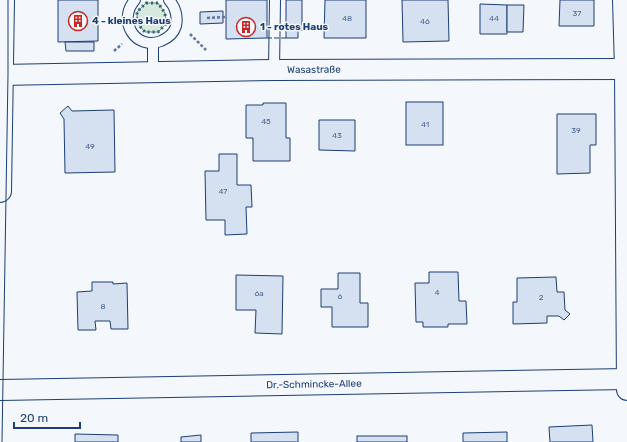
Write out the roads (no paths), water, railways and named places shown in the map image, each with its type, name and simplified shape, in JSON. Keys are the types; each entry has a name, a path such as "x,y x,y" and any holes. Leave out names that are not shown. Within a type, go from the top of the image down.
{"main road":[{"path":"0,191 3,0"}],"street":[{"path":"623,0 626,69 627,390"},
{"name":"Wasastraße","path":"1,75 274,70 626,69"},
{"name":"Dr.-Schmincke-Allee","path":"0,390 627,379"}],"lane":[{"path":"135,0 131,4 127,22 133,34 140,40 149,43 165,39 175,28 177,15 174,6 169,0"},
{"path":"274,70 275,0"},
{"path":"153,43 153,72"}],"tram line":[{"path":"2,442 8,0"}],"place":[{"name":"4 - kleines Haus","path":"78,21"},
{"name":"1 - rotes Haus","path":"246,27"}]}
